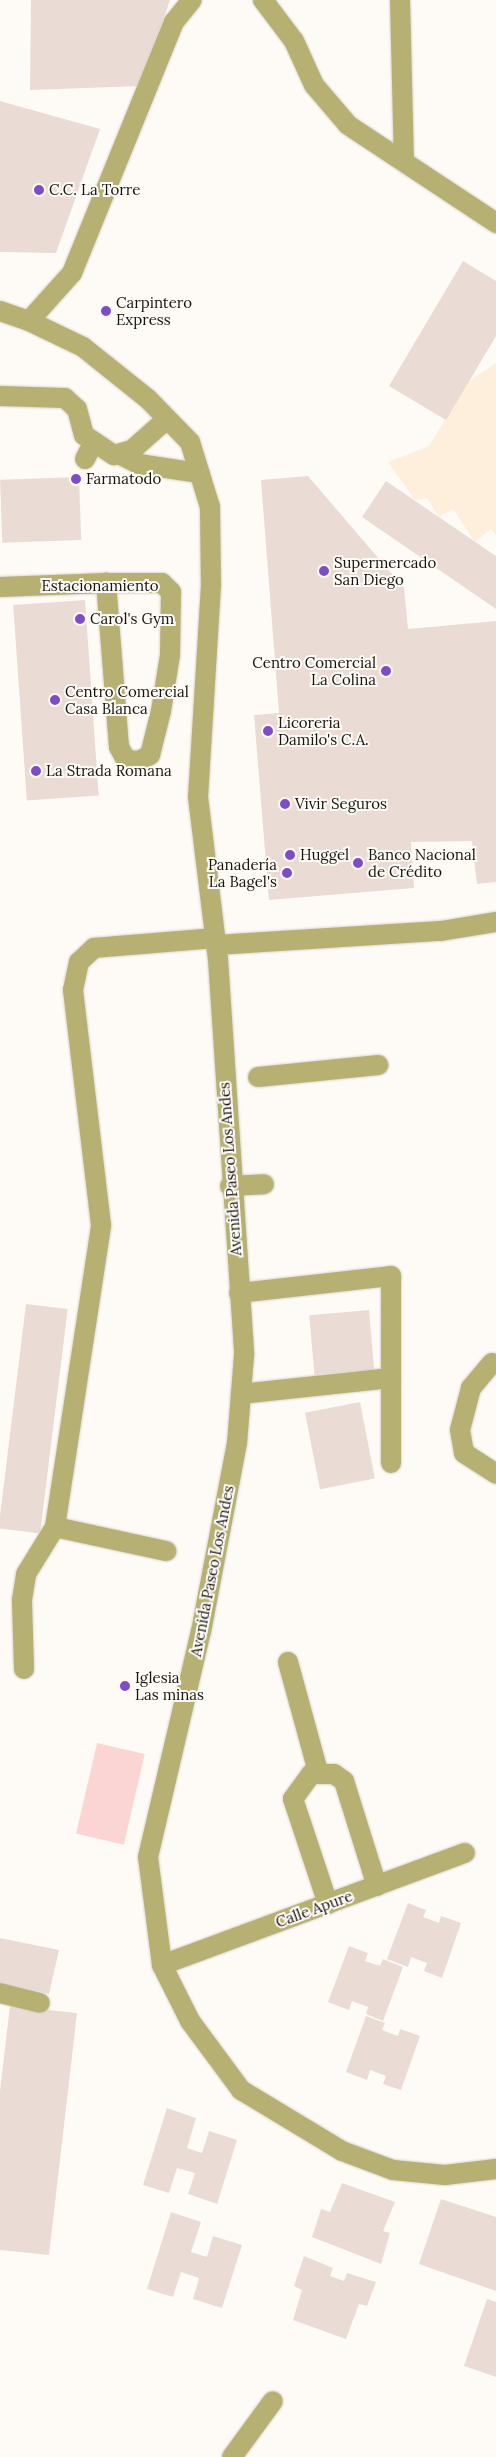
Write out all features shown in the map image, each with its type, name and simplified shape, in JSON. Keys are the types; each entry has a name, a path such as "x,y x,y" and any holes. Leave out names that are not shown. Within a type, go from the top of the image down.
{"street":[{"path":"29,321 72,273 174,22 192,0"},
{"path":"263,0 294,41 314,85 348,125 404,159 496,223"},
{"path":"400,0 404,159"},
{"name":"Avenida Paseo Los Andes","path":"0,310 29,321 83,347 167,419 190,442 210,507 211,585 198,797 216,947 230,1186 244,1355 237,1443 200,1631 148,1857 162,1965 190,2022 242,2090 342,2152 393,2170 444,2175 496,2169"},
{"path":"0,396 65,398 77,409 89,451 121,455 139,464 199,473"},
{"path":"121,455 167,419"},
{"name":"Estacionamiento","path":"0,587 106,583 162,583 171,592 170,655 150,755 139,761 126,760 119,747 106,583"},
{"path":"24,1669 22,1600 26,1574 55,1527 101,1224 72,990 79,962 94,948 216,947 441,931 496,922"},
{"path":"258,1077 378,1065"},
{"path":"230,1186 264,1184"},
{"path":"239,1293 391,1276 391,1463"},
{"path":"492,1363 471,1388 460,1430 464,1453 496,1474"},
{"path":"241,1394 390,1378"},
{"path":"55,1527 166,1551"},
{"path":"288,1662 318,1772"},
{"path":"328,1904 293,1799 301,1784 318,1772 334,1774 344,1781 377,1886"},
{"name":"Calle Apure","path":"162,1965 465,1853"},
{"path":"0,1995 40,2003"},
{"path":"232,2457 273,2401"}],"shaded area":[{"path":"496,363 496,536 491,529 475,542 453,509 439,517 427,498 415,500 388,462 429,446 468,382"},
{"path":"97,1743 145,1754 124,1845 76,1834"}],"building":[{"path":"31,0 170,0 141,86 30,90"},
{"name":"C.C. La Torre","path":"0,101 100,129 56,253 0,252"},
{"path":"463,261 496,281 496,336 446,420 389,386"},
{"name":"Centro Comercial La Colina","path":"308,476 404,588 408,629 496,621 496,882 477,884 472,841 411,842 414,888 269,900 254,715 279,713 261,480"},
{"path":"79,477 81,540 2,543 0,480"},
{"path":"386,481 496,556 496,609 362,517"},
{"name":"Centro Comercial Casa Blanca","path":"85,600 99,796 27,801 13,605"},
{"path":"26,1304 68,1309 40,1533 0,1529"},
{"path":"369,1310 374,1370 314,1375 309,1315"},
{"path":"360,1402 375,1479 320,1489 305,1413"},
{"path":"408,1903 426,1910 423,1917 439,1923 441,1916 461,1923 442,1978 424,1971 427,1963 411,1957 408,1967 387,1959"},
{"path":"0,1938 59,1950 49,1994 0,1983"},
{"path":"349,1946 368,1953 365,1961 380,1966 383,1959 403,1967 383,2021 366,2014 368,2007 352,2001 349,2010 328,2002"},
{"path":"10,2006 77,2013 49,2255 0,2250 0,2091"},
{"path":"366,2016 385,2023 382,2030 398,2036 400,2029 420,2036 401,2090 383,2084 386,2076 370,2070 367,2080 346,2072"},
{"path":"167,2108 196,2118 187,2148 202,2153 209,2131 237,2140 217,2204 188,2194 195,2173 177,2168 169,2193 143,2185"},
{"path":"342,2183 395,2202 383,2231 390,2233 381,2264 312,2237 321,2209 330,2212"},
{"path":"441,2199 496,2217 496,2291 419,2264"},
{"path":"171,2212 201,2222 191,2252 207,2257 213,2236 242,2245 222,2308 193,2299 199,2278 181,2272 173,2297 147,2289"},
{"path":"304,2256 333,2268 330,2276 344,2281 347,2273 376,2282 367,2306 359,2304 346,2339 293,2320 302,2290 294,2286"},
{"path":"487,2299 496,2302 496,2377 464,2366"}],"place":[{"name":"C.C. La Torre","path":"39,190"},
{"name":"Carpintero Express","path":"106,311"},
{"name":"Farmatodo","path":"76,479"},
{"name":"Supermercado San Diego","path":"324,571"},
{"name":"Carol's Gym","path":"80,619"},
{"name":"Centro Comercial La Colina","path":"386,671"},
{"name":"Centro Comercial Casa Blanca","path":"55,700"},
{"name":"Licoreria Damilo's C.A.","path":"268,731"},
{"name":"La Strada Romana","path":"36,771"},
{"name":"Vivir Seguros","path":"285,804"},
{"name":"Huggel","path":"290,855"},
{"name":"Banco Nacional de Crédito","path":"358,863"},
{"name":"Panadería La Bagel's","path":"287,873"},
{"name":"Iglesia Las minas","path":"125,1686"}]}
